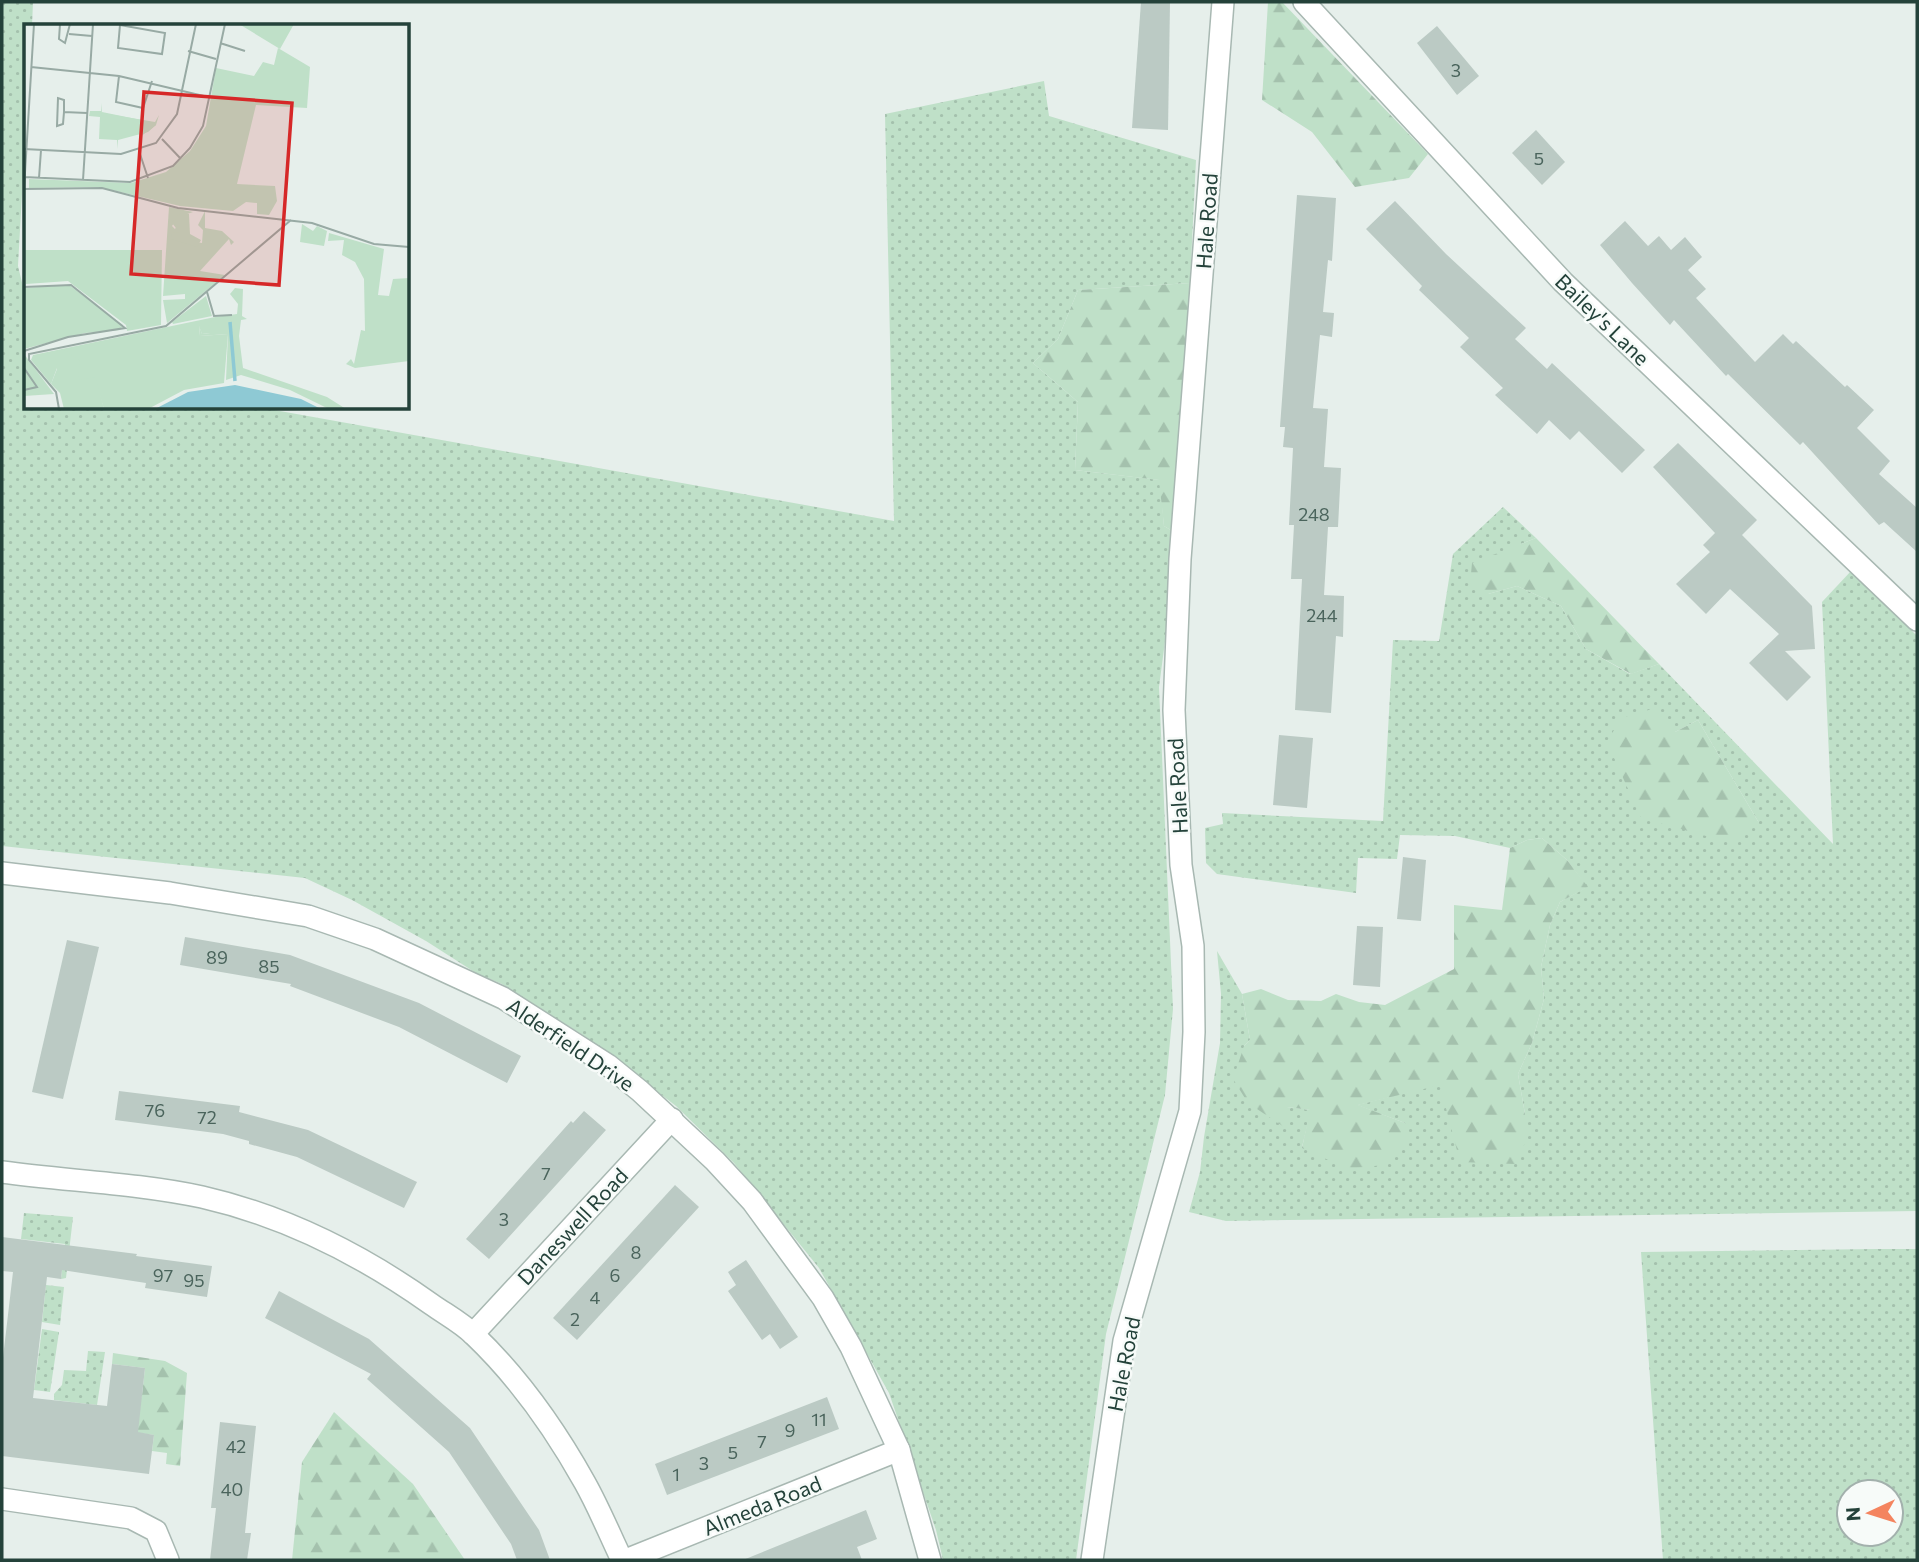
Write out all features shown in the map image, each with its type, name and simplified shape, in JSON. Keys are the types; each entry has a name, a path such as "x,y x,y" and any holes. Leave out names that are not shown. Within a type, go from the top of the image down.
{"street":[{"name":"Hale Road","path":"1092,1560 1124,1340 1190,1111 1194,1032 1193,946 1181,865 1174,710 1180,559 1223,2"},
{"name":"Bailey's Lane","path":"1304,2 1563,282 1917,620"},
{"name":"Alderfield Drive","path":"3,877 170,893 308,916 375,939 503,998 608,1065 672,1119 752,1201 823,1298 852,1347 899,1450 930,1560"},
{"name":"Daneswell Road","path":"473,1334 672,1119"},
{"path":"2,1172 152,1189 202,1198 253,1211 308,1232 363,1260 473,1334 525,1392 586,1484 624,1560"},
{"name":"Almeda Road","path":"624,1560 899,1450"},
{"path":"2,1499 131,1518 156,1531 168,1560"}],"green space":[{"path":"2,2 33,2 32,24 24,24 24,158 18,266 24,291 24,410 274,410 894,521 885,114 1044,81 1049,116 1196,160 1190,283 1078,290 1058,339 1033,363 1078,402 1075,470 1160,480 1164,526 1179,535 1159,687 1173,1009 1165,1095 1106,1334 1076,1560 943,1560 936,1530 889,1393 819,1268 734,1163 676,1106 586,1037 502,984 476,973 426,941 352,900 305,878 2,846"},
{"path":"1268,2 1282,2 1428,154 1409,178 1355,187 1312,132 1262,100"},
{"path":"1190,283 1179,535 1164,526 1159,480 1075,470 1078,402 1033,363 1058,339 1078,290"},
{"path":"1503,507 1536,538 1521,544 1488,594 1517,586 1561,606 1586,649 1630,674 1659,664 1833,844 1822,602 1852,570 1917,636 1917,1211 1226,1221 1189,1212 1200,1172 1220,1043 1221,994 1217,951 1242,994 1250,1040 1244,1046 1287,1128 1287,1107 1311,1110 1302,1147 1405,1123 1357,1105 1440,1084 1525,1114 1518,1074 1532,1043 1544,999 1541,967 1550,925 1560,902 1587,887 1567,860 1542,838 1527,840 1510,848 1455,836 1400,835 1397,859 1358,858 1356,893 1217,874 1206,863 1205,828 1223,824 1222,813 1383,821 1393,640 1439,641 1453,554","holes":["1698,720 1759,823 1675,732"]},
{"path":"1536,538 1659,664 1631,674 1586,649 1561,606 1517,586 1488,594 1470,584 1472,563"},
{"path":"1652,709 1675,732 1698,720 1759,823 1728,842 1641,818 1607,742 1621,718"},
{"path":"1542,838 1567,860 1588,887 1560,902 1550,925 1541,967 1544,999 1532,1043 1518,1074 1525,1114 1526,1141 1515,1164 1460,1162 1440,1085 1358,1105 1405,1123 1411,1136 1383,1165 1348,1169 1302,1148 1310,1110 1287,1107 1287,1129 1248,1103 1233,1079 1244,1046 1250,1040 1242,994 1261,989 1288,1000 1321,1001 1336,994 1359,1002 1385,1005 1454,969 1454,905 1502,910 1510,848 1527,840"},
{"path":"24,1213 73,1217 66,1278 61,1279 65,1244 21,1239"},
{"path":"1917,1249 1917,1560 1663,1560 1641,1252"},
{"path":"46,1285 64,1287 60,1325 42,1322"},
{"path":"42,1329 59,1332 50,1392 34,1390"},
{"path":"88,1351 105,1352 97,1405 54,1400 54,1394 62,1385 64,1370 86,1371"},
{"path":"113,1353 165,1361 187,1373 180,1466 166,1464 167,1453 152,1451 154,1435 132,1432 142,1395 145,1368 112,1364"},
{"path":"334,1412 413,1484 465,1560 292,1560 302,1462"}],"building":[{"path":"1141,2 1170,2 1168,130 1132,128"},
{"path":"1437,26 1479,76 1457,95 1417,43"},
{"path":"1536,130 1565,162 1542,185 1512,153"},
{"path":"1297,195 1336,198 1332,261 1328,260 1323,312 1334,313 1332,337 1320,335 1313,408 1328,409 1324,467 1341,468 1338,527 1328,527 1324,595 1344,596 1343,637 1336,636 1331,713 1295,710 1302,579 1291,579 1294,525 1289,525 1293,448 1283,447 1285,427 1280,427"},
{"path":"1395,201 1446,254 1526,328 1515,339 1547,369 1552,363 1645,450 1622,473 1579,431 1570,440 1549,420 1537,434 1495,395 1503,388 1460,347 1469,338 1419,290 1422,286 1366,229"},
{"path":"1625,221 1648,246 1659,236 1671,250 1685,237 1702,257 1688,270 1706,289 1696,298 1755,362 1783,334 1793,344 1796,341 1874,410 1857,428 1890,461 1879,474 1917,508 1917,552 1884,522 1879,525 1803,442 1800,445 1728,374 1726,376 1674,320 1670,325 1632,283 1600,245"},
{"path":"1678,443 1757,520 1742,535 1812,606 1815,649 1785,651 1811,677 1787,701 1749,663 1779,634 1730,589 1706,614 1676,584 1710,552 1703,545 1715,533 1653,467"},
{"path":"1279,735 1313,738 1307,808 1273,805"},
{"path":"1403,857 1426,860 1421,921 1397,919"},
{"path":"1357,926 1383,927 1380,987 1353,985"},
{"path":"185,937 290,955 419,1003 521,1056 507,1083 399,1027 290,986 291,984 180,965"},
{"path":"67,940 99,947 63,1099 32,1092"},
{"path":"119,1091 240,1106 239,1112 308,1130 417,1182 404,1208 297,1157 249,1144 249,1141 223,1134 115,1120"},
{"path":"584,1111 606,1130 489,1259 466,1239 571,1121 573,1123"},
{"path":"675,1185 699,1207 577,1340 553,1318"},
{"path":"2,1237 212,1266 207,1297 145,1288 146,1283 62,1270 61,1279 47,1277 33,1398 107,1406 112,1364 145,1368 138,1432 154,1435 149,1474 2,1456 2,1366 13,1272 2,1271"},
{"path":"746,1260 798,1337 780,1349 770,1334 762,1340 728,1291 736,1285 728,1272"},
{"path":"279,1291 369,1339 470,1428 539,1530 550,1560 517,1560 511,1544 449,1452 367,1379 371,1374 265,1318"},
{"path":"827,1397 839,1429 667,1495 655,1464"},
{"path":"220,1422 256,1426 245,1533 251,1533 247,1560 210,1560 216,1508 211,1508"},
{"path":"866,1510 877,1539 857,1547 862,1560 743,1560"}]}
